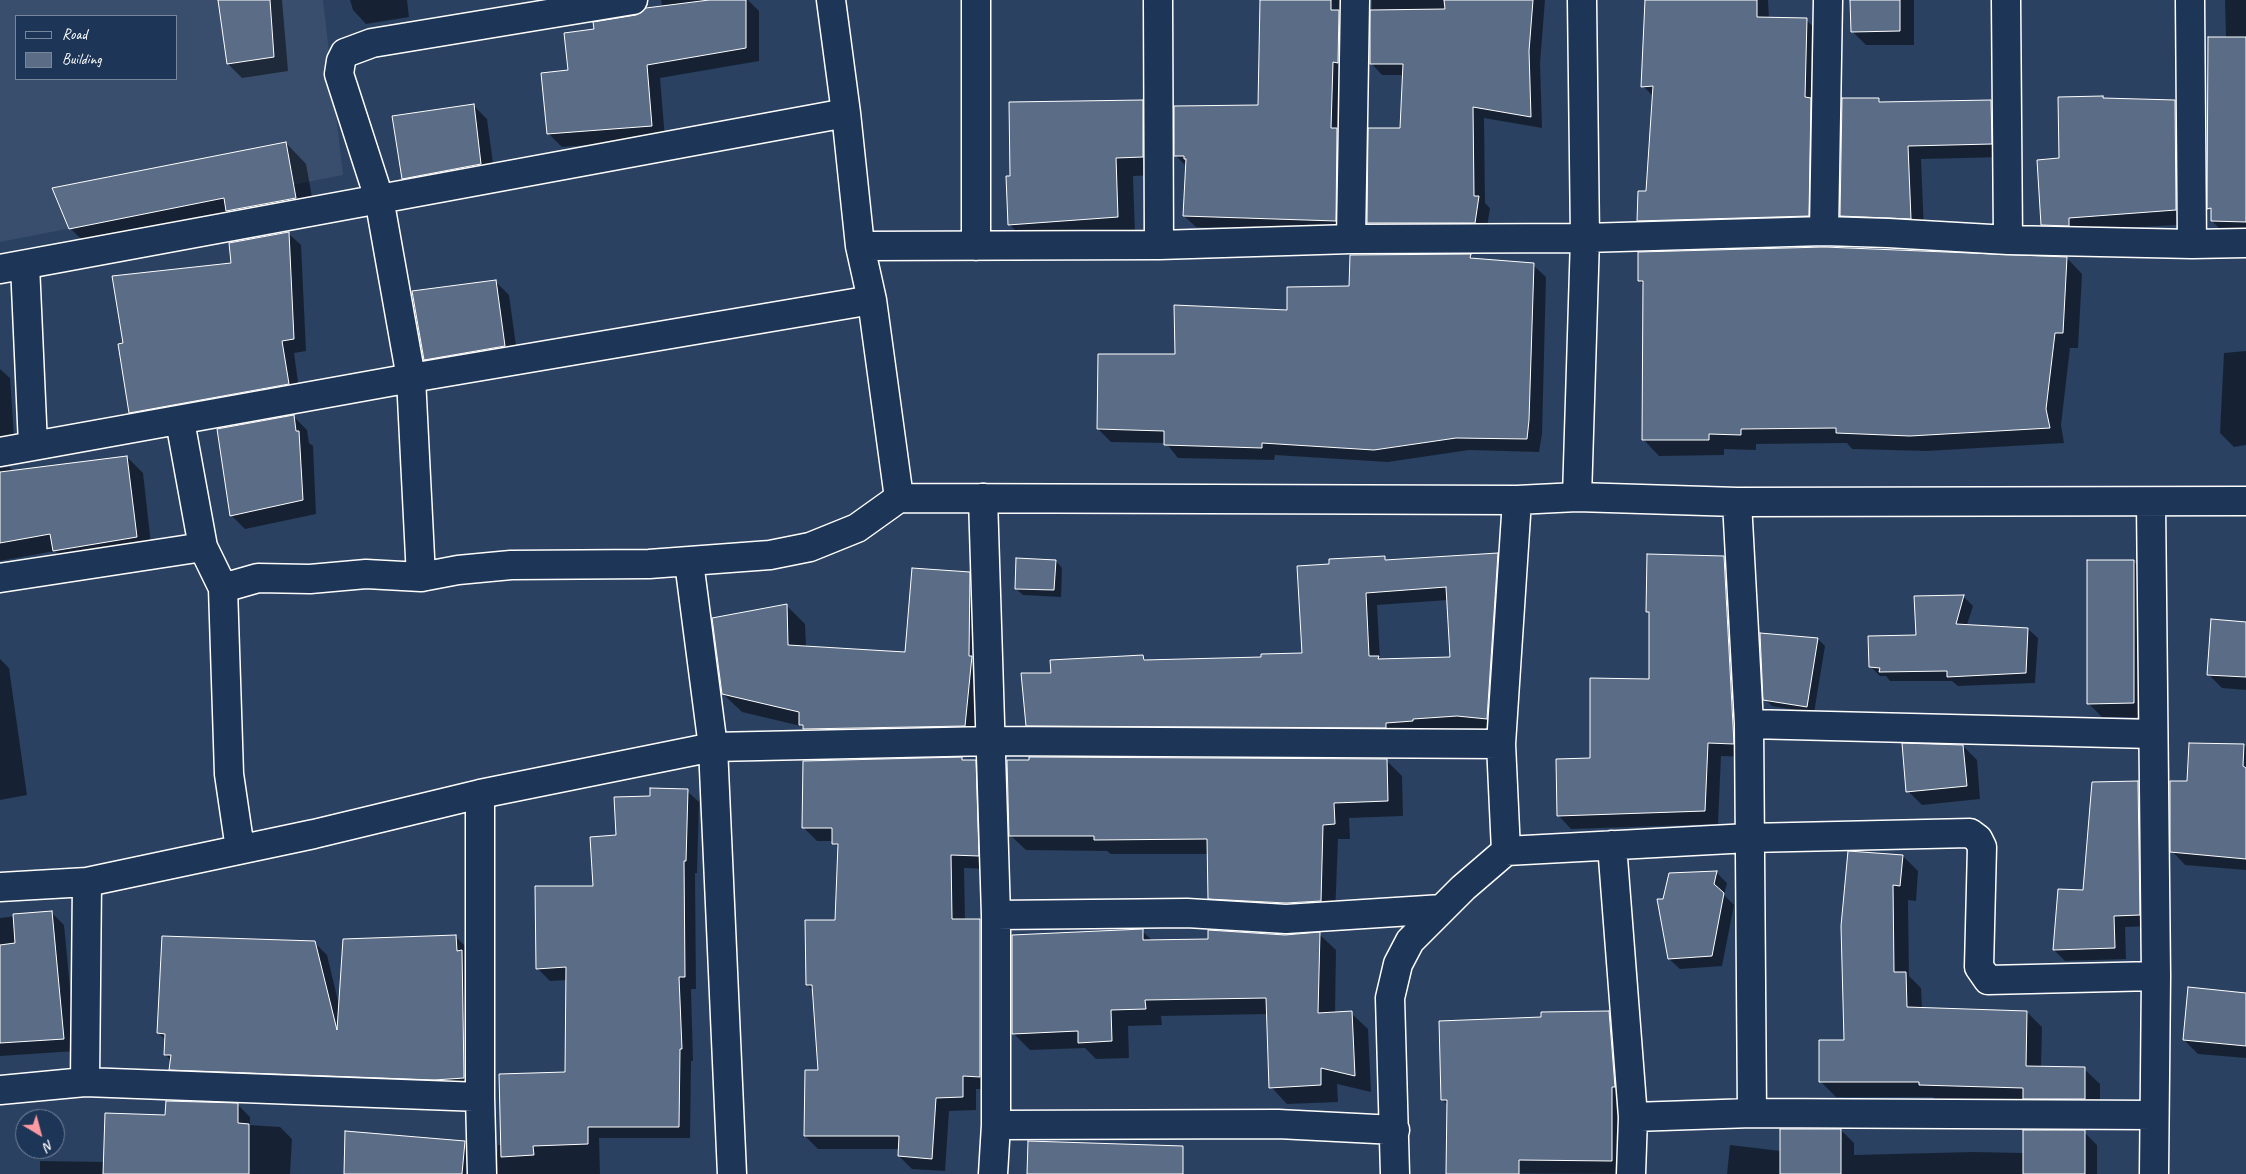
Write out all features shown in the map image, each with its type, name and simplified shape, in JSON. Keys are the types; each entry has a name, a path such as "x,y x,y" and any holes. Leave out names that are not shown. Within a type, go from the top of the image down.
{"street":[{"path":"421,577 411,378 379,198 339,74 345,54 372,44 633,0"},
{"path":"831,0 846,113 860,246 872,300 899,498"},
{"path":"976,0 976,246"},
{"path":"1158,0 1159,245"},
{"path":"1351,239 1355,0"},
{"path":"1578,497 1585,238 1582,0"},
{"path":"1824,232 1828,0"},
{"path":"2006,0 2008,240"},
{"path":"2190,0 2192,244"},
{"path":"34,445 13,267 846,113"},
{"path":"860,246 1159,245 1351,239 1585,238 1824,232 1888,233 2008,240 2192,244 2246,243"},
{"path":"0,452 411,378 872,300"},
{"path":"180,421 203,546 223,588 230,774 240,848"},
{"path":"223,588 258,578 310,579 366,574 421,577 458,570 511,564 690,562 770,555 810,547 857,528 899,498 1517,500 1578,497 1738,502 2246,501"},
{"path":"983,498 996,915 996,1125 993,1174"},
{"path":"1506,851 1501,744 1517,500"},
{"path":"1738,502 1749,724 1752,1113"},
{"path":"2151,502 2156,976 2154,1174"},
{"path":"0,578 203,546"},
{"path":"690,562 713,747 732,1174"},
{"path":"1749,724 2152,734"},
{"path":"0,887 86,882 240,848 314,834 480,794 713,747 991,741 1501,744"},
{"path":"480,794 480,1097 482,1174"},
{"path":"1395,1174 1390,998 1398,964 1410,941 1506,851 1749,838 1970,833 1978,839 1982,847 1978,967 1988,980 2156,976"},
{"path":"1612,846 1633,1117 1631,1174"},
{"path":"84,1082 86,882"},
{"path":"996,915 1187,913 1286,919 1442,909"},
{"path":"0,1090 84,1082 480,1097"},
{"path":"1633,1117 1752,1113 2154,1116"},
{"path":"996,1125 1278,1124 1395,1130"}],"shaded area":[{"path":"0,0 323,0 343,175 0,242"}],"building":[{"path":"218,0 270,0 274,57 227,64"},
{"path":"709,0 746,0 746,48 647,65 652,126 547,134 541,73 568,70 564,33 594,29 593,22 636,15 646,8"},
{"path":"1260,0 1331,0 1331,10 1339,10 1338,63 1333,62 1331,128 1337,128 1336,221 1183,216 1186,159 1184,159 1184,156 1174,156 1174,106 1258,105"},
{"path":"1444,0 1533,0 1529,51 1531,117 1473,107 1474,196 1479,196 1475,223 1367,223 1368,128 1400,128 1403,64 1370,64 1370,10 1445,9"},
{"path":"1645,0 1757,0 1757,17 1807,18 1805,97 1811,98 1809,216 1637,221 1638,191 1646,191 1653,86 1641,87"},
{"path":"1850,0 1900,0 1900,31 1851,32"},
{"path":"2208,37 2246,37 2246,222 2211,221 2211,208 2207,209"},
{"path":"2103,96 2103,98 2175,100 2176,210 2069,218 2069,226 2041,225 2037,160 2059,158 2058,97"},
{"path":"1842,98 1879,98 1879,102 1991,100 1992,144 1908,146 1911,219 1840,216"},
{"path":"1143,100 1143,157 1116,158 1118,217 1008,225 1006,176 1010,176 1009,102"},
{"path":"474,104 481,164 402,179 392,116"},
{"path":"286,142 296,198 226,211 224,198 69,229 52,188"},
{"path":"289,232 294,339 282,341 289,384 129,413 118,344 123,343 112,276 231,263 229,243"},
{"path":"1824,247 2067,257 2063,333 2055,333 2046,409 2050,428 1910,436 1836,433 1836,428 1741,429 1741,435 1709,434 1709,440 1642,440 1643,281 1638,281 1638,252"},
{"path":"1471,254 1470,258 1534,263 1527,439 1456,438 1374,450 1262,443 1262,448 1164,445 1164,431 1097,429 1098,354 1175,354 1174,305 1287,310 1287,287 1349,286 1350,255"},
{"path":"496,280 505,346 424,360 412,291"},
{"path":"294,415 296,431 299,431 303,500 230,516 217,429"},
{"path":"127,456 137,537 53,551 50,534 0,543 0,472"},
{"path":"1498,553 1487,719 1457,716 1413,719 1413,721 1386,723 1386,728 1026,726 1021,673 1051,673 1050,660 1143,655 1144,660 1261,657 1261,654 1302,653 1297,566 1329,564 1329,559 1385,556 1385,560","holes":["1446,587 1450,657 1378,659 1379,656 1369,656 1366,593"]},
{"path":"1647,554 1724,556 1734,744 1708,743 1705,811 1557,816 1556,759 1590,758 1590,678 1649,679 1649,612 1646,612"},
{"path":"1016,558 1056,560 1054,590 1015,589"},
{"path":"2087,560 2134,560 2134,703 2087,704"},
{"path":"912,568 970,572 969,656 972,656 965,726 803,729 803,725 799,725 799,712 722,694 712,618 787,604 788,645 905,652"},
{"path":"1964,595 1956,624 2028,628 2026,673 1947,677 1947,671 1879,672 1880,668 1869,667 1868,636 1916,635 1914,596"},
{"path":"2211,619 2246,622 2246,677 2207,675"},
{"path":"1760,633 1818,638 1807,707 1763,700"},
{"path":"1902,743 1963,745 1967,786 1906,792"},
{"path":"2189,743 2244,744 2243,766 2246,768 2246,859 2170,852 2170,781 2187,781"},
{"path":"962,757 962,760 976,760 979,856 951,855 952,919 980,919 980,1077 963,1076 963,1097 936,1098 932,1159 898,1156 899,1136 804,1136 805,1070 818,1070 812,985 806,985 805,920 835,920 838,844 832,844 832,828 802,828 803,761"},
{"path":"1029,757 1387,759 1388,801 1334,803 1335,824 1323,825 1321,901 1286,903 1208,899 1207,839 1094,840 1094,836 1009,836 1007,760 1029,760"},
{"path":"2138,781 2140,915 2114,916 2115,948 2053,950 2058,889 2083,890 2092,782"},
{"path":"650,788 688,789 686,861 684,861 685,977 679,977 682,1049 680,1049 679,1127 588,1127 588,1144 533,1146 534,1155 501,1157 499,1074 565,1072 566,967 536,969 535,886 593,886 590,837 616,835 614,797 650,796"},
{"path":"1848,851 1903,855 1900,886 1893,885 1894,972 1906,972 1907,1007 2027,1011 2026,1066 2085,1067 2085,1099 2023,1099 2023,1088 1919,1085 1919,1082 1819,1082 1819,1040 1844,1040 1841,926"},
{"path":"1717,871 1714,884 1724,893 1712,956 1668,959 1657,899 1663,899 1669,873"},
{"path":"52,911 64,1039 0,1043 0,945 15,943 13,914"},
{"path":"1143,929 1143,940 1208,939 1208,930 1285,935 1320,932 1318,1013 1352,1011 1355,1076 1321,1068 1321,1085 1269,1088 1266,998 1145,1000 1146,1009 1111,1010 1112,1041 1078,1043 1078,1031 1012,1034 1012,935"},
{"path":"456,935 457,951 462,950 464,1078 434,1080 169,1070 171,1055 164,1055 165,1034 157,1033 162,936 315,941 337,1030 343,939"},
{"path":"2188,987 2246,993 2246,1046 2183,1040"},
{"path":"1609,1011 1615,1087 1612,1087 1612,1161 1519,1160 1519,1174 1446,1174 1447,1100 1441,1100 1439,1021 1541,1017 1541,1012"},
{"path":"166,1101 238,1103 238,1123 249,1124 249,1174 103,1174 105,1113 165,1115"},
{"path":"1780,1129 1841,1129 1841,1174 1780,1174"},
{"path":"2023,1130 2085,1130 2085,1174 2023,1174"},
{"path":"345,1131 465,1141 462,1174 344,1174"},
{"path":"1028,1141 1183,1146 1183,1174 1027,1174"}]}
